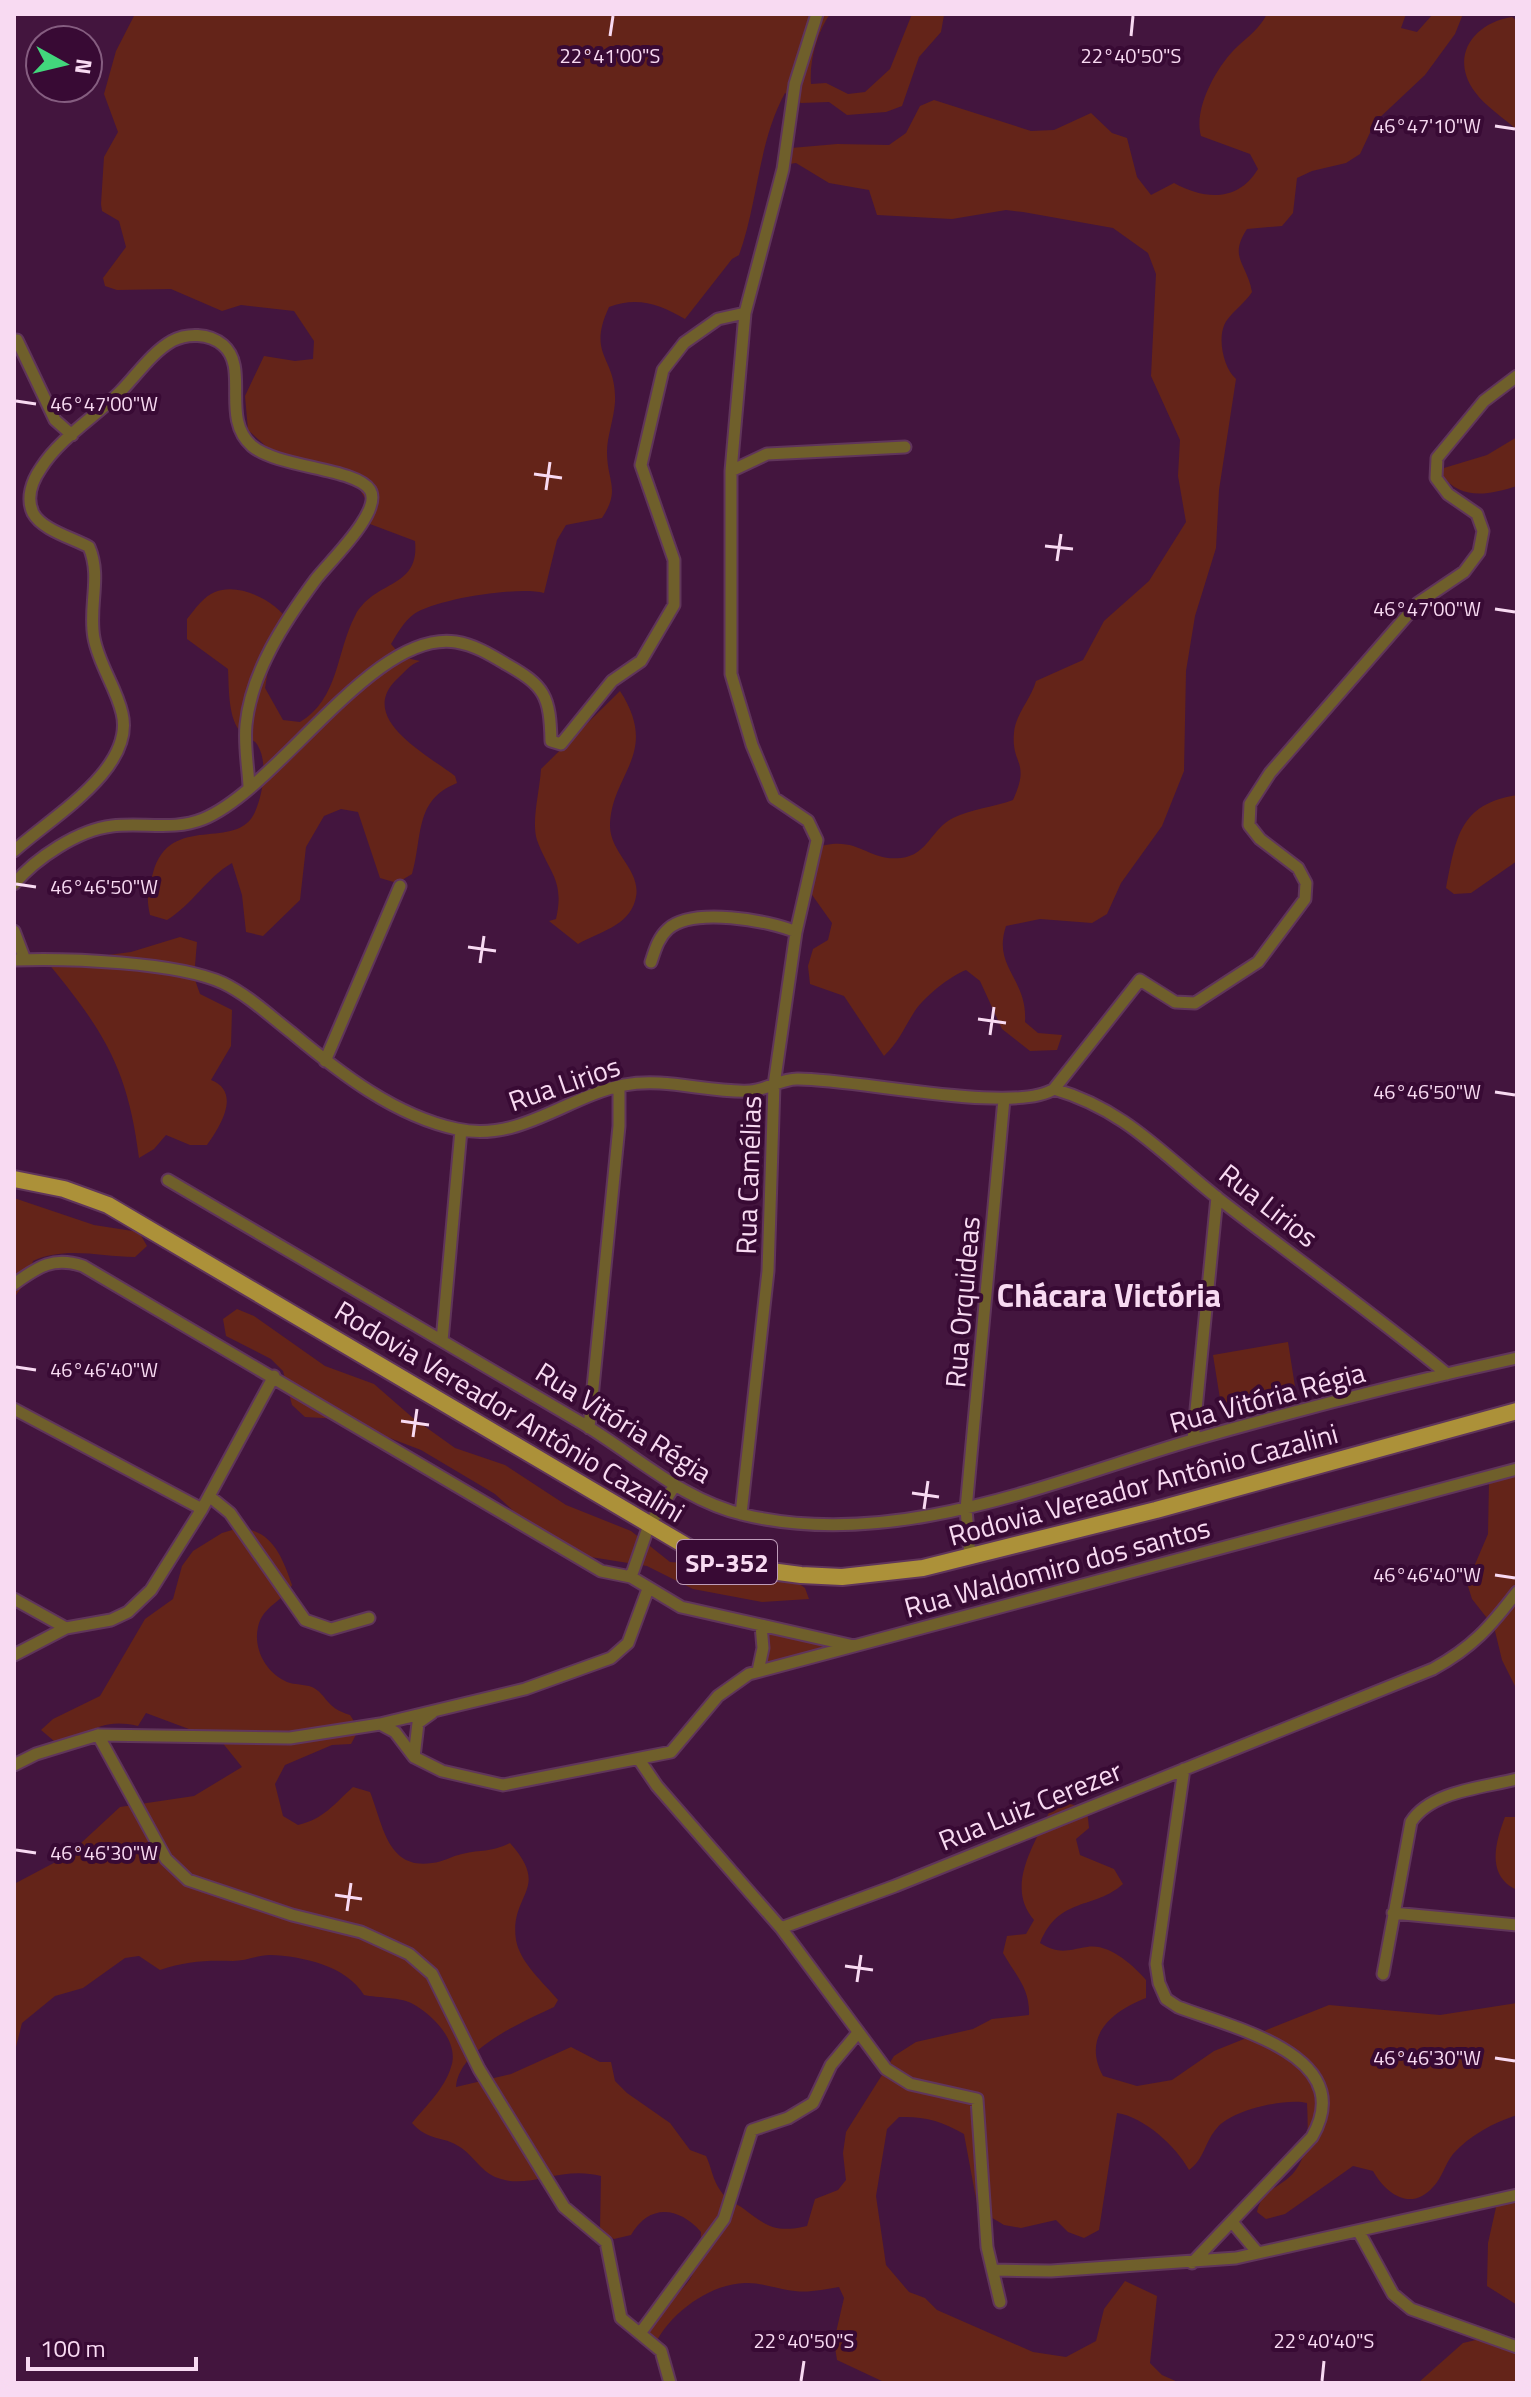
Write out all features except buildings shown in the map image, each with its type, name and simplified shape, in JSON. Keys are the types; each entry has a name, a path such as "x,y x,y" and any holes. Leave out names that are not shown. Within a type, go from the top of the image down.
{"main road":[{"name":"Rodovia Vereador Antônio Cazalini","path":"14,1179 108,1205 151,1228 693,1550 726,1562 801,1575 882,1574 970,1556 1156,1510 1517,1411"}],"street":[{"path":"731,471 745,313 783,169 795,84 817,14"},
{"path":"14,884 34,864 95,830 112,826 181,825 203,820 249,786 392,658 435,641 458,642 480,649 543,688 549,703 551,741 561,744 612,681 641,661 658,638 674,605 674,560 641,465 663,370 684,343 718,319 745,313"},
{"path":"14,851 111,765 122,746 125,729 122,710 96,649 91,623 95,560 89,547 42,524 33,513 29,492 41,466 72,435 171,342 189,335 206,336 223,345 233,358 233,404 251,445 275,458 358,480 369,489 374,502 369,516 314,582 273,645 252,691 246,727 249,786"},
{"path":"17,340 55,420 72,435"},
{"path":"1054,1089 1140,980 1175,1002 1195,1003 1258,962 1305,899 1306,883 1298,868 1260,839 1249,825 1250,804 1270,773 1418,603 1464,572 1479,552 1483,531 1477,514 1448,494 1436,478 1437,458 1484,401 1517,376"},
{"path":"731,471 767,454 905,447"},
{"name":"Rua Camélias","path":"731,471 731,674 752,745 774,798 808,821 817,840 796,932 774,1085 768,1271 741,1514"},
{"path":"325,1061 400,886"},
{"path":"651,962 657,942 669,927 685,920 711,917 777,924 796,932"},
{"path":"14,931 19,960"},
{"name":"Rua Lirios","path":"19,960 193,971 225,984 325,1061 396,1107 428,1122 461,1130 487,1132 521,1126 619,1086 642,1082 753,1091 794,1078 1004,1099 1041,1098 1054,1089 1080,1097 1122,1117 1217,1197 1447,1374"},
{"path":"589,1428 619,1126 619,1086"},
{"name":"Rua Orquideas","path":"970,1556 966,1509 1004,1099"},
{"path":"442,1341 461,1130"},
{"name":"Rua Vitória Régia","path":"168,1180 589,1428 674,1487 741,1514 817,1525 868,1522 966,1509 1193,1440 1517,1358"},
{"path":"1193,1440 1217,1197"},
{"path":"14,1284 46,1262 66,1261 83,1266 601,1571 631,1577 681,1607 857,1647"},
{"path":"14,1655 66,1628 111,1620 128,1612 151,1590 202,1509 274,1376"},
{"path":"14,1409 202,1509"},
{"name":"Rua Waldomiro dos santos","path":"414,1757 442,1771 503,1785 618,1761 640,1761 671,1752 718,1696 758,1671 1517,1469"},
{"path":"631,1577 649,1525 674,1487"},
{"path":"209,1496 230,1513 305,1620 331,1629 369,1618"},
{"path":"14,1765 36,1754 98,1735 290,1738 380,1724 525,1689 611,1658 628,1643 648,1589"},
{"name":"Rua Luiz Cerezer","path":"781,1928 1433,1669 1466,1650 1485,1634 1517,1592"},
{"path":"14,1599 66,1628"},
{"path":"758,1671 763,1648 761,1625"},
{"path":"414,1757 418,1723 436,1710"},
{"path":"380,1724 395,1732 414,1757"},
{"path":"98,1735 166,1859 188,1880 292,1915 361,1932 409,1954 432,1974 479,2069 564,2207 606,2242 621,2318 661,2351 670,2383"},
{"path":"640,1761 657,1786 781,1928 886,2069 910,2084 977,2099 987,2247 1000,2302"},
{"path":"1184,1769 1158,1933 1159,1983 1166,1999 1178,2007 1278,2045 1301,2059 1318,2081 1323,2094 1323,2118 1312,2137 1192,2263"},
{"path":"1383,1974 1411,1822 1420,1808 1438,1799 1517,1779"},
{"path":"1393,1913 1517,1925"},
{"path":"641,2332 724,2219 752,2130 788,2118 813,2103 831,2065 857,2034"},
{"path":"993,2270 1051,2271 1192,2263 1359,2232 1517,2195"},
{"path":"1232,2222 1258,2253"},
{"path":"1359,2232 1393,2294 1411,2309 1517,2347"}],"shaded area":[{"path":"135,14 830,14 815,48 811,84 826,83 848,94 865,92 890,69 912,14 944,15 941,32 919,57 902,106 886,112 847,115 829,102 801,103 785,93 769,132 739,255 732,259 685,319 648,303 629,302 609,307 603,324 601,347 612,375 615,402 607,452 612,492 602,518 566,525 557,540 544,593 516,591 440,603 410,617 391,644 402,657 420,661 410,666 386,694 385,708 390,722 414,747 455,776 457,783 443,790 427,809 412,874 397,883 380,878 358,812 341,809 324,816 306,847 300,900 263,936 246,932 242,895 232,863 167,920 150,915 149,889 162,854 174,843 188,837 234,830 246,824 255,812 262,788 261,753 254,741 235,724 228,669 187,639 187,619 207,596 225,590 246,592 276,607 289,622 268,670 265,688 283,720 300,722 313,712 330,688 355,616 363,604 403,577 415,557 415,541 370,524 372,511 359,488 269,449 248,430 245,396 264,356 295,361 313,359 314,341 294,311 241,305 222,311 171,289 117,290 105,286 103,278 126,247 119,221 102,211 101,204 104,157 118,132 104,94 116,51"},
{"path":"1267,14 1406,14 1401,28 1417,32 1433,14 1463,14 1455,34 1425,75 1375,122 1360,154 1346,163 1297,178 1293,213 1282,226 1247,229 1242,239 1240,260 1252,292 1227,320 1222,334 1225,359 1236,379 1219,490 1216,548 1195,616 1186,671 1184,771 1162,826 1121,883 1107,914 1092,923 1040,919 1006,926 1003,953 1021,994 1025,1022 1038,1033 1062,1035 1057,1050 1030,1051 1002,1029 980,981 966,970 945,982 923,1001 884,1056 844,996 810,984 808,966 813,949 828,940 832,923 810,892 811,849 840,844 889,858 910,856 924,847 939,828 953,818 1013,800 1020,778 1014,743 1015,726 1036,681 1083,660 1104,621 1149,581 1186,522 1178,476 1180,440 1151,376 1156,274 1148,253 1113,228 1023,212 1006,210 952,219 877,215 869,190 829,183 796,163 789,164 791,148 837,144 889,145 906,133 920,106 934,100 1031,131 1054,130 1091,113 1112,133 1127,138 1137,177 1151,195 1174,183 1209,195 1231,192 1241,188 1258,169 1250,154 1201,136 1200,113 1222,64"},
{"path":"1512,17 1517,21 1517,130 1479,97 1464,66 1465,54 1476,34 1486,26"},
{"path":"1517,437 1517,486 1476,494 1457,489 1441,474 1444,468 1487,455"},
{"path":"620,691 636,731 635,748 617,792 610,827 637,891 626,917 578,944 549,921 556,919 559,895 535,833 541,769"},
{"path":"1517,795 1517,861 1471,893 1454,894 1446,888 1453,854 1464,826 1483,806"},
{"path":"180,937 197,942 194,977 200,994 232,1010 231,1046 211,1080 225,1093 226,1110 207,1145 190,1145 166,1135 154,1149 139,1158 128,1100 110,1053 99,1031 48,963 131,952"},
{"path":"14,1198 94,1225 139,1232 147,1246 135,1257 71,1253 33,1261 29,1277 14,1298"},
{"path":"237,1309 254,1316 325,1366 374,1384 413,1418 455,1448 505,1465 566,1505 631,1531 670,1562 708,1565 740,1578 791,1578 805,1588 809,1599 762,1602 693,1589 647,1566 578,1555 533,1529 495,1494 421,1450 340,1419 305,1417 292,1405 283,1371 271,1359 226,1336 223,1319"},
{"path":"1288,1342 1296,1393 1221,1405 1213,1355"},
{"path":"1517,1474 1517,1690 1502,1660 1494,1627 1472,1599 1467,1583 1488,1534 1489,1482"},
{"path":"239,1528 268,1539 280,1555 292,1585 260,1620 257,1644 267,1666 287,1682 317,1690 331,1705 350,1715 359,1729 351,1744 332,1745 285,1765 275,1784 283,1816 298,1825 315,1819 353,1787 370,1792 389,1842 405,1859 417,1863 436,1862 510,1843 528,1871 529,1882 515,1924 516,1940 527,1965 558,2000 554,2007 494,2038 480,2049 468,2060 456,2087 511,2074 571,2047 600,2062 611,2062 615,2081 627,2093 670,2123 690,2150 706,2156 725,2196 773,2227 788,2229 807,2226 815,2199 838,2190 846,2180 843,2153 846,2132 894,2056 916,2042 973,2029 992,2019 1029,2015 1025,1990 1003,1953 1007,1936 1026,1934 1034,1920 1022,1893 1022,1878 1031,1849 1052,1806 1070,1804 1087,1809 1089,1828 1076,1839 1080,1855 1114,1869 1123,1884 1057,1918 1040,1943 1058,1950 1104,1948 1127,1962 1146,1980 1146,1998 1111,2019 1098,2038 1097,2062 1103,2076 1137,2086 1172,2080 1214,2051 1329,2005 1440,2015 1517,2003 1517,2115 1474,2135 1453,2154 1433,2187 1416,2198 1408,2199 1392,2193 1373,2171 1353,2166 1285,2214 1266,2219 1257,2212 1263,2198 1295,2171 1303,2155 1307,2138 1307,2103 1273,2104 1234,2116 1217,2128 1198,2161 1189,2170 1176,2152 1148,2126 1117,2113 1099,2230 1084,2238 1068,2232 1056,2220 1021,2228 1004,2225 989,2216 977,2204 964,2134 956,2129 933,2120 899,2117 887,2129 876,2196 886,2265 909,2292 925,2298 937,2310 1033,2352 1066,2357 1096,2341 1104,2309 1125,2281 1157,2296 1150,2363 1162,2375 1180,2383 886,2383 837,2360 834,2341 844,2298 839,2287 800,2291 745,2283 717,2289 678,2314 653,2349 643,2331 648,2313 672,2298 688,2282 698,2261 701,2232 683,2217 664,2212 646,2218 631,2235 614,2239 600,2230 601,2176 572,2173 522,2181 498,2178 460,2147 418,2129 412,2123 444,2082 453,2058 452,2048 443,2030 413,2004 364,1995 347,1977 309,1960 265,1955 238,1961 188,1963 160,1970 139,1956 125,1958 83,1988 55,1996 22,2023 14,2055 14,1884 67,1856 120,1807 194,1796 242,1767 221,1741 146,1713 138,1726 112,1724 54,1741 41,1730 53,1719 100,1696 145,1619 173,1599 182,1566 193,1551 222,1533"},
{"path":"765,1629 843,1647 762,1667"},
{"path":"1505,1817 1517,1817 1517,1890 1507,1884 1497,1868 1496,1848"},
{"path":"1517,2191 1517,2305 1487,2286 1488,2243 1497,2203"},
{"path":"1480,2339 1517,2348 1517,2383 1418,2383 1463,2343"}],"district":[{"name":"Chácara Victória","path":"1109,1295"}]}
